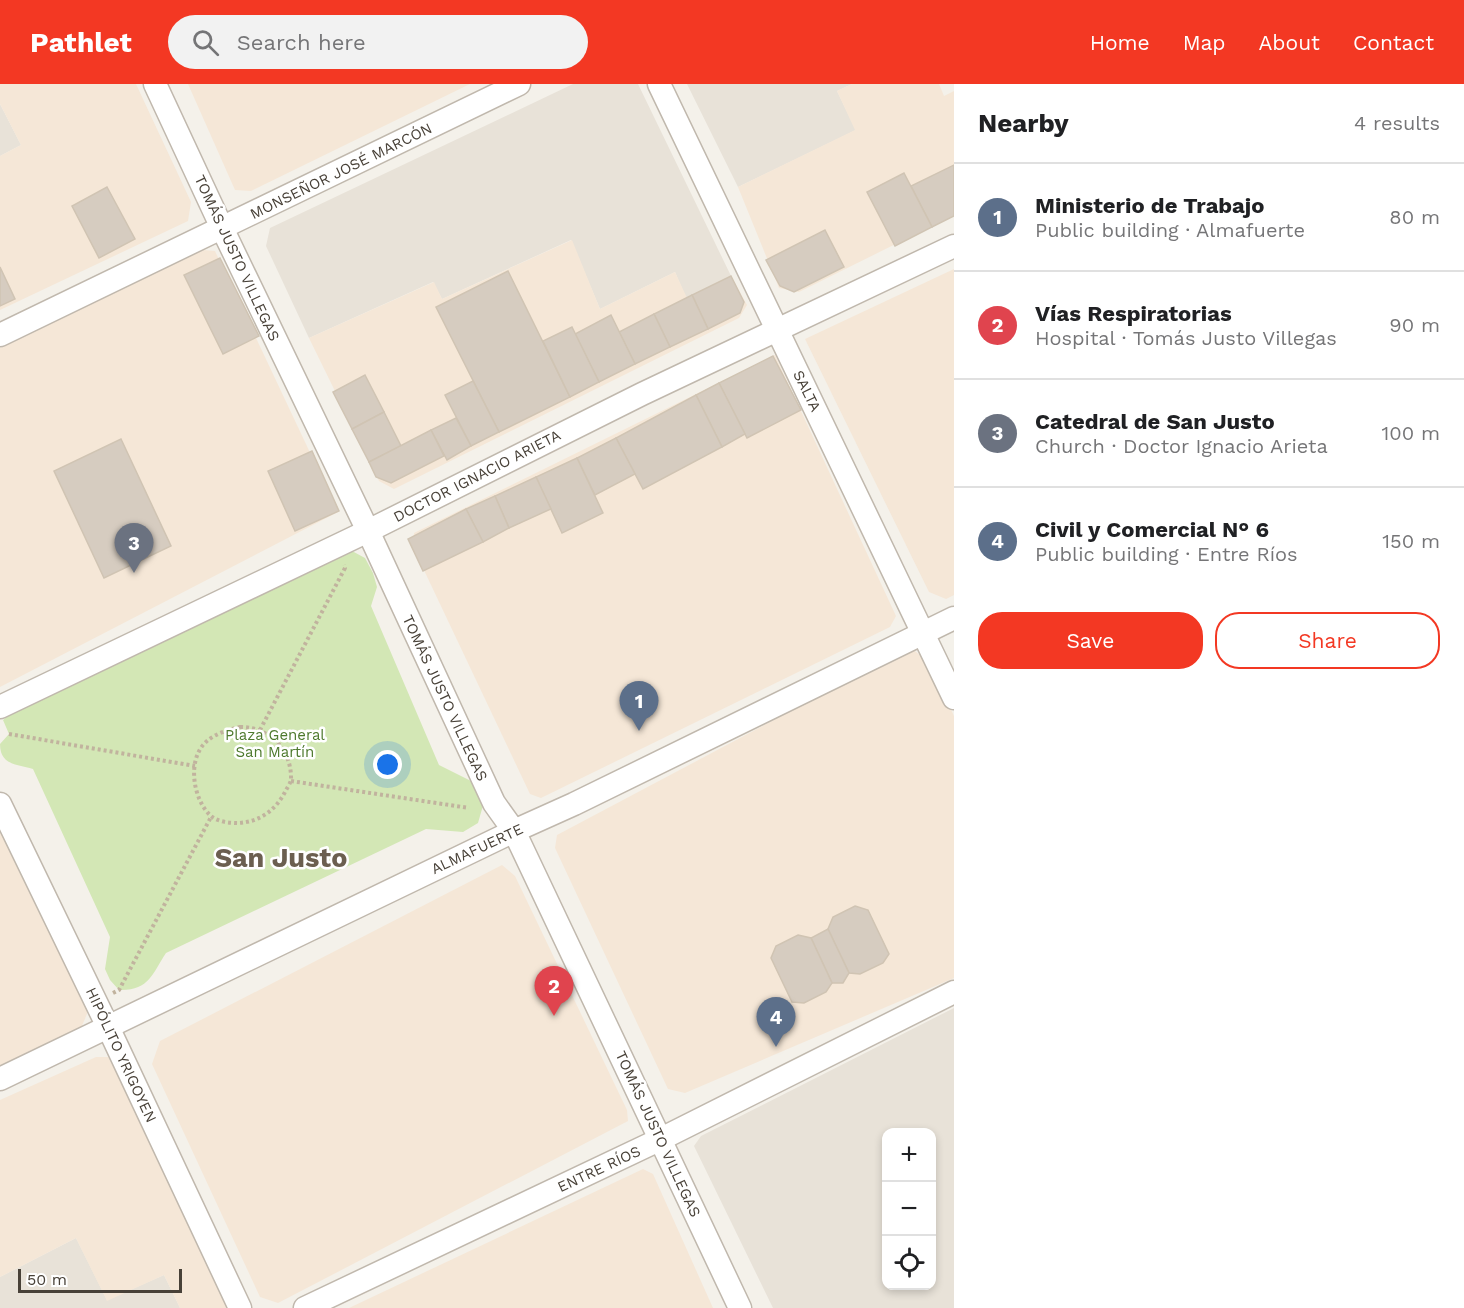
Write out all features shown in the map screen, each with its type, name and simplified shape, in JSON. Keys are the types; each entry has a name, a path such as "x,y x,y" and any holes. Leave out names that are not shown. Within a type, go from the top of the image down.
{"street":[{"name":"TOMÁS JUSTO VILLEGAS","path":"155,84 368,531 494,803 514,831 740,1308"},
{"name":"MONSEÑOR JOSÉ MARCÓN","path":"0,335 519,84"},
{"name":"SALTA","path":"659,84 954,698"},
{"name":"DOCTOR IGNACIO ARIETA","path":"0,707 368,531 642,394 954,246"},
{"name":"ALMAFUERTE","path":"0,1079 574,804 954,618"},
{"name":"HIPÓLITO YRIGOYEN","path":"0,804 240,1308"},
{"name":"ENTRE RÍOS","path":"305,1308 661,1139 954,992"}],"path":[{"path":"260,730 345,568 336,546"},
{"path":"240,727 260,730 270,734 282,749 287,758 291,781 280,800 263,816 251,822 232,823 211,817 196,791 195,766 199,752 206,742 222,733 240,727"},
{"path":"9,734 195,766"},
{"path":"291,781 469,808"},
{"path":"95,1000 119,990 211,817"}],"shaded area":[{"path":"0,84 136,84 191,202 188,221 0,310 0,156 21,145 0,104"},
{"path":"188,84 470,84 251,191 235,190"},
{"path":"573,84 638,84 732,278 686,298 675,272 600,309 571,240 442,299 433,282 309,338 266,246 270,228"},
{"path":"687,84 852,84 837,91 856,130 738,187"},
{"path":"852,84 939,84 944,96 954,91 954,215 799,292 779,288 738,187 855,130 837,91"},
{"path":"0,104 21,145 0,156"},
{"path":"572,240 600,309 675,272 687,298 731,276 747,305 739,318 394,489 379,481 309,338 434,282 442,299"},
{"path":"203,250 215,251 338,512 0,687 0,348"},
{"path":"954,269 954,595 946,599 929,592 805,339"},
{"path":"775,355 896,616 890,627 541,798 530,794 413,547 414,533"},
{"path":"904,651 915,651 929,663 954,716 954,978 685,1093 668,1089 555,848 557,835"},
{"path":"0,829 87,1001 87,1014 81,1028 0,1068"},
{"path":"502,865 515,876 627,1110 628,1121 278,1303 260,1297 152,1064 160,1041"},
{"path":"954,1008 954,1308 773,1308 694,1146 701,1136"},
{"path":"96,1057 108,1057 118,1071 227,1308 180,1308 164,1275 107,1301 76,1238 0,1277 0,1100"},
{"path":"643,1169 653,1174 713,1308 349,1308"},
{"path":"76,1238 107,1300 164,1275 180,1308 0,1308 0,1277"}],"green space":[{"name":"Plaza General San Martín","path":"352,551 365,558 373,573 377,587 371,606 439,765 473,782 484,802 478,823 463,832 426,829 166,953 149,980 137,988 119,990 110,980 105,969 110,937 33,769 10,762 3,756 0,744 9,734 3,720 15,710"}],"building":[{"path":"954,165 954,216 932,227 911,186"},
{"path":"904,173 932,227 895,246 867,192"},
{"path":"107,187 135,239 99,258 72,206"},
{"path":"825,230 844,267 794,292 780,286 766,260"},
{"path":"220,258 259,336 223,354 184,275"},
{"path":"0,267 15,299 0,306"},
{"path":"508,271 570,397 499,432 436,307"},
{"path":"731,276 744,302 740,313 708,329 692,295"},
{"path":"692,295 708,329 670,347 654,314"},
{"path":"654,314 670,347 635,364 619,332"},
{"path":"611,315 635,364 599,382 575,334"},
{"path":"572,327 599,382 570,397 543,341"},
{"path":"773,356 801,410 747,438 719,383"},
{"path":"365,375 384,412 352,429 333,392"},
{"path":"473,381 499,432 471,446 445,395"},
{"path":"719,383 745,434 722,447 696,395"},
{"path":"696,395 722,447 643,489 616,438"},
{"path":"384,412 401,446 369,462 352,429"},
{"path":"456,418 471,446 447,460 431,430"},
{"path":"431,430 444,456 391,483 376,477 369,462"},
{"path":"616,438 635,474 595,495 577,458"},
{"path":"121,439 171,546 104,578 54,471"},
{"path":"312,451 339,511 295,531 268,471"},
{"path":"577,458 603,513 562,533 536,477"},
{"path":"536,477 551,509 509,528 495,496"},
{"path":"495,496 509,528 483,542 466,509"},
{"path":"466,509 483,542 423,571 408,539"},
{"path":"855,906 868,910 889,954 883,963 860,974 849,973 828,929 833,917"},
{"path":"828,929 849,973 843,983 832,983 811,938"},
{"path":"798,935 811,938 832,983 826,992 804,1003 792,1002 771,958 776,946"}],"place":[{"name":"Catedral de San Justo","path":"134,573"},
{"name":"Ministerio de Trabajo","path":"639,731"},
{"name":"Vías Respiratorias","path":"554,1016"},
{"name":"Civil y Comercial N° 6","path":"776,1047"}],"district":[{"name":"San Justo","path":"281,858"}]}
